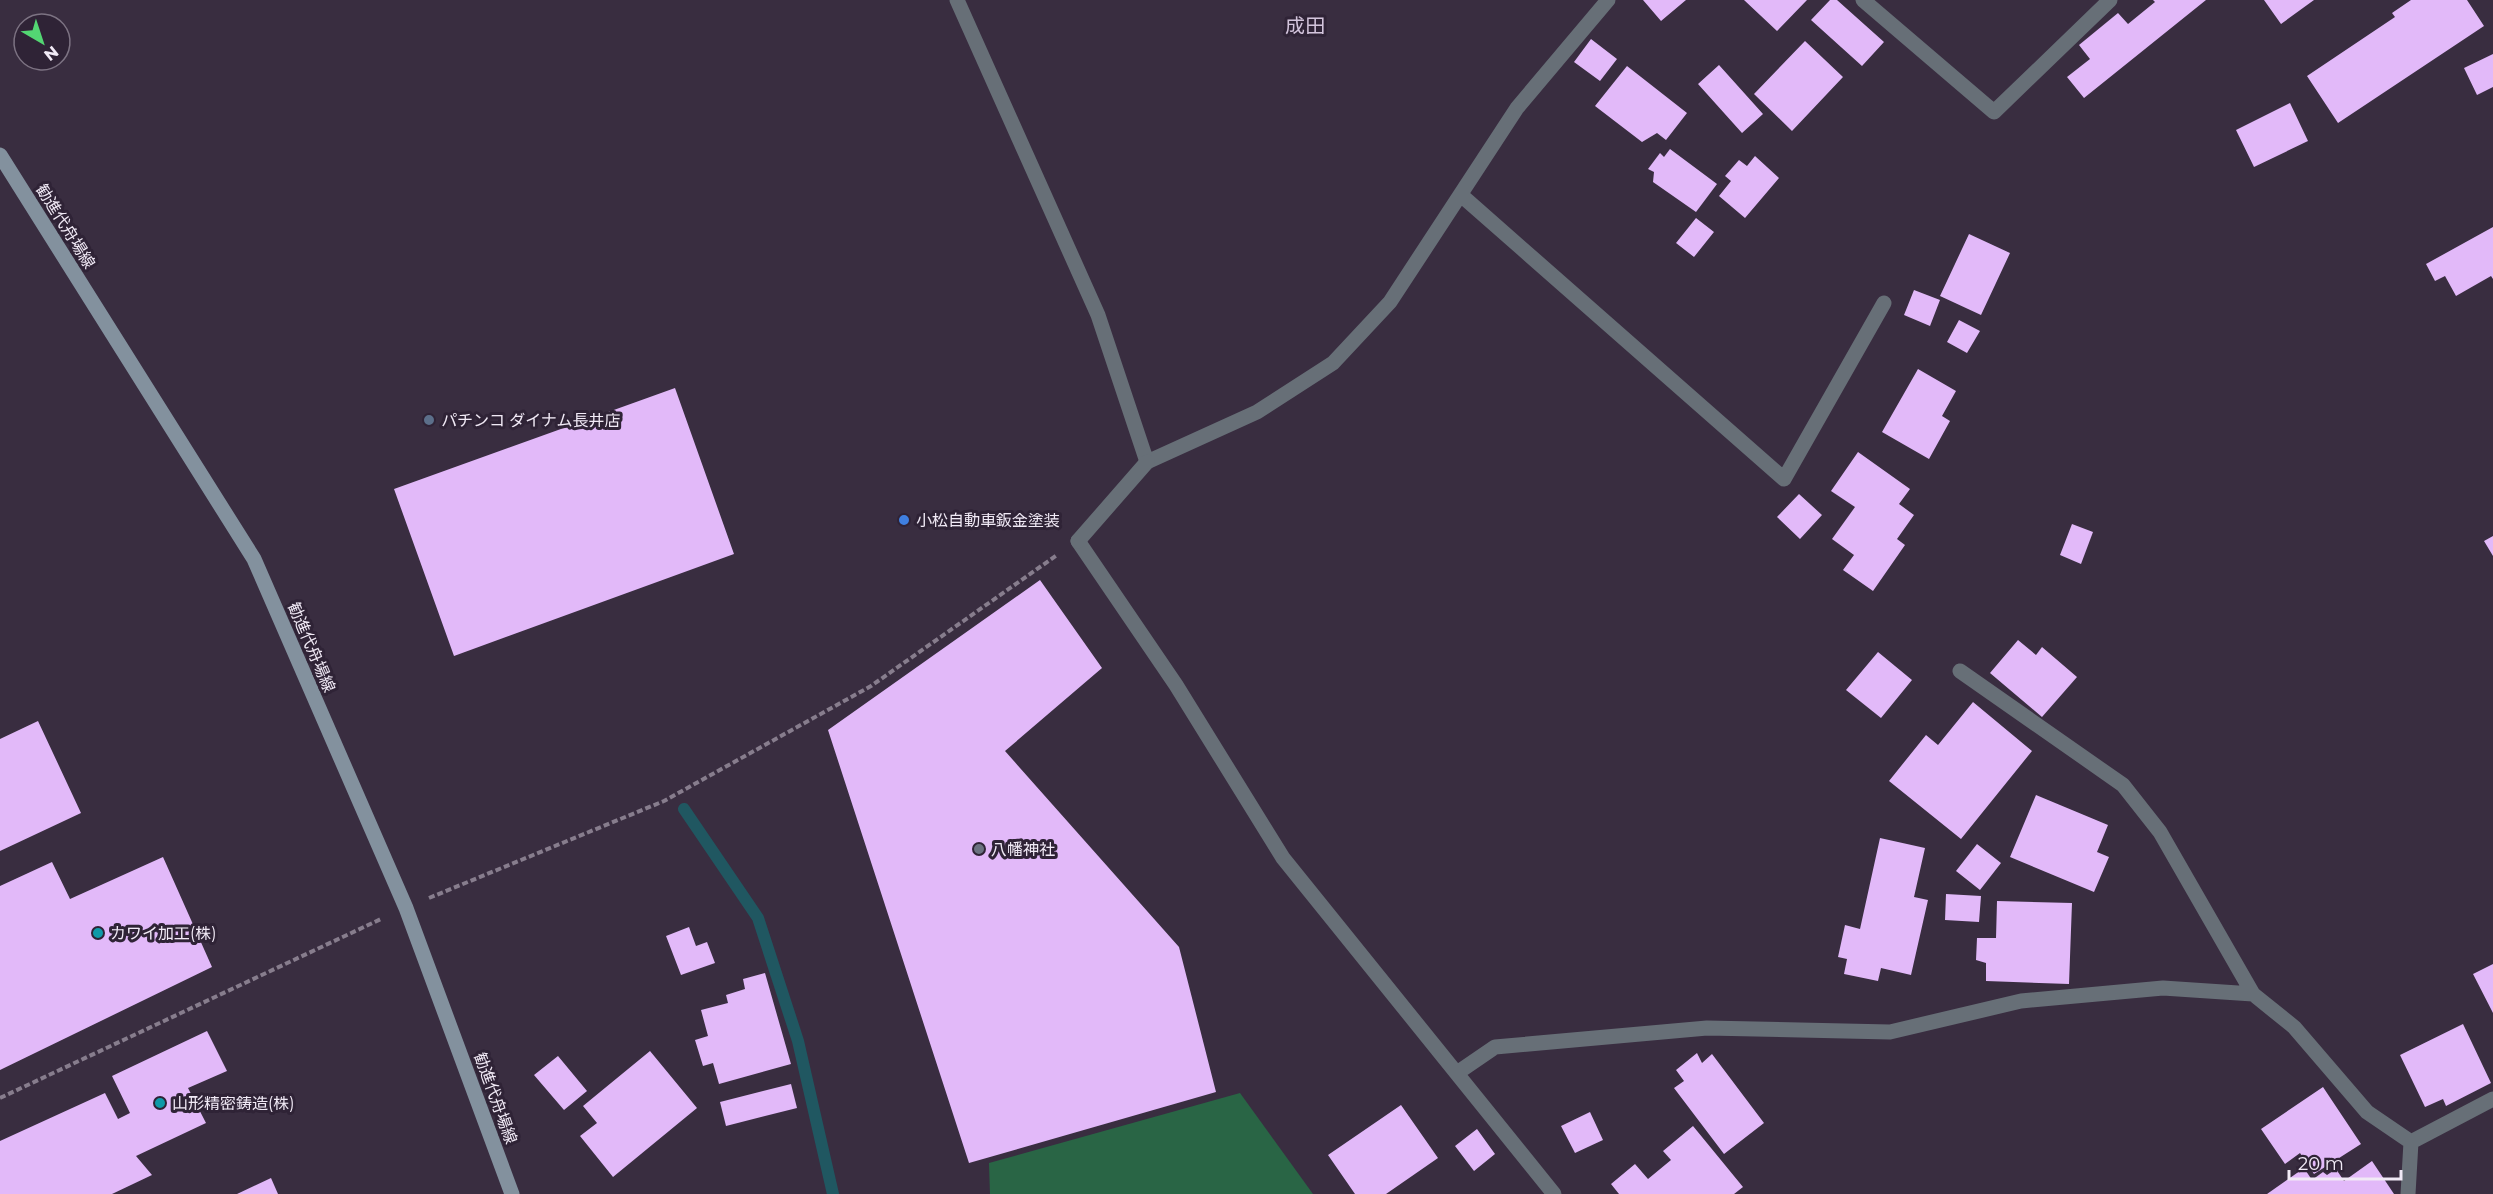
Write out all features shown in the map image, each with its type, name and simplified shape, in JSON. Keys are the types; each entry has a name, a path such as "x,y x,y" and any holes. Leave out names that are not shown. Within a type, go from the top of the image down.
{"main road":[{"name":"勧進代舟場線","path":"0,155 254,559 406,908 513,1194"}],"street":[{"path":"957,0 1098,315 1147,462"},
{"path":"1554,1194 1283,858 1176,685 1078,541 1147,462 1257,412 1333,363 1390,302 1517,108 1608,0"},
{"path":"1863,0 1994,112 2110,0"},
{"path":"1461,195 1784,479 1884,303"},
{"path":"1960,671 2123,785 2160,832 2253,994 2294,1028 2367,1112 2411,1142"},
{"path":"1457,1073 1495,1047 1707,1028 1890,1032 2021,1001 2163,988 2253,994"},
{"path":"2411,1142 2493,1099"},
{"path":"2408,1194 2411,1142"}],"path":[{"path":"0,1098 406,908 664,801 872,686 1078,541"}],"green space":[{"path":"1240,1093 1313,1194 990,1194 989,1163"}],"building":[{"path":"1643,0 1686,0 1661,21"},
{"path":"1744,0 1807,0 1777,31"},
{"path":"1830,0 1837,0 1884,42 1862,66 1811,20"},
{"path":"2153,0 2206,0 2084,98 2067,77 2090,59 2079,45 2118,13 2128,24 2155,2"},
{"path":"2264,0 2314,0 2281,24"},
{"path":"2411,0 2467,0 2484,26 2338,123 2307,76 2395,17 2392,13"},
{"path":"1591,39 1617,59 1600,81 1574,62"},
{"path":"1805,41 1843,77 1792,131 1754,94"},
{"path":"2493,54 2493,87 2477,95 2464,68"},
{"path":"1719,65 1763,114 1742,133 1698,84"},
{"path":"1627,66 1687,113 1666,140 1657,133 1642,142 1595,106"},
{"path":"2290,103 2308,141 2254,167 2236,130"},
{"path":"1670,149 1717,184 1696,212 1653,182 1654,172 1648,169 1660,153 1664,157"},
{"path":"1755,156 1779,178 1745,218 1719,196 1731,181 1725,176 1739,160 1747,166"},
{"path":"1696,218 1714,232 1694,257 1676,243"},
{"path":"2493,227 2493,279 2491,276 2456,296 2445,276 2435,281 2426,264"},
{"path":"1969,234 2010,253 1981,315 1940,296"},
{"path":"1914,290 1940,300 1930,326 1904,315"},
{"path":"1959,320 1980,331 1967,353 1947,342"},
{"path":"1918,369 1956,391 1942,416 1950,421 1929,459 1882,432"},
{"path":"675,388 734,554 454,656 394,489"},
{"path":"1858,452 1910,489 1899,504 1914,515 1897,539 1905,545 1873,591 1843,570 1854,555 1832,539 1855,507 1831,491"},
{"path":"1799,494 1822,515 1800,539 1777,517"},
{"path":"2072,524 2093,532 2081,564 2060,555"},
{"path":"2493,536 2493,556 2484,541"},
{"name":"八幡神社","path":"1040,580 1102,668 1005,751 1179,947 1216,1092 969,1163 828,730"},
{"path":"2018,640 2036,655 2042,647 2077,677 2042,717 1990,673"},
{"path":"1878,652 1912,680 1881,718 1846,690"},
{"path":"1973,702 2032,751 1961,839 1889,781 1926,735 1938,745"},
{"path":"38,721 81,813 0,851 0,739"},
{"path":"2036,795 2108,825 2097,852 2109,857 2094,892 2010,857"},
{"path":"1880,838 1925,848 1914,897 1928,900 1911,975 1881,968 1878,981 1844,974 1847,959 1838,957 1845,925 1860,929"},
{"path":"1977,844 2001,863 1980,890 1956,871"},
{"name":"カワイ加工(株)","path":"163,857 212,967 0,1070 0,886 52,862 70,899"},
{"path":"1946,894 1981,896 1979,922 1945,920"},
{"path":"1997,901 2072,903 2069,984 1986,981 1986,963 1976,960 1977,938 1996,938"},
{"path":"689,927 696,946 707,942 715,963 681,975 666,936"},
{"path":"2493,964 2493,1013 2473,974"},
{"path":"765,973 791,1064 719,1084 713,1063 703,1066 695,1040 708,1036 701,1010 728,1003 726,995 745,989 743,979"},
{"path":"2463,1024 2491,1083 2446,1106 2443,1099 2425,1107 2400,1055"},
{"name":"山形精密鋳造(株)","path":"207,1031 227,1071 188,1088 206,1123 136,1156 152,1175 112,1194 0,1194 0,1141 105,1093 118,1119 130,1113 112,1076"},
{"path":"650,1051 697,1108 613,1177 580,1136 597,1123 583,1106"},
{"path":"1697,1053 1702,1063 1712,1054 1764,1123 1724,1154 1674,1088 1684,1081 1676,1070"},
{"path":"558,1056 587,1091 564,1110 534,1075"},
{"path":"791,1084 797,1108 726,1126 720,1102"},
{"path":"2323,1087 2361,1144 2314,1174 2300,1153 2285,1164 2261,1129"},
{"path":"1401,1105 1438,1158 1386,1194 1355,1194 1328,1155"},
{"path":"1590,1112 1603,1140 1575,1153 1561,1126"},
{"path":"1693,1126 1743,1187 1734,1194 1619,1194 1611,1184 1635,1164 1648,1179 1671,1160 1663,1151"},
{"path":"1477,1129 1495,1154 1474,1171 1455,1146"},
{"path":"2372,1161 2394,1194 2267,1194 2304,1168 2312,1180 2323,1172 2327,1175 2336,1169 2344,1181"},
{"path":"271,1178 278,1194 237,1194"}],"waterway":[{"path":"684,809 758,918 798,1041 833,1194"}],"place":[{"name":"パチンコ ダイナム長井店","path":"429,420"},
{"name":"小松自動車鈑金塗装","path":"904,520"},
{"name":"八幡神社","path":"979,849"},
{"name":"カワイ加工(株)","path":"98,933"},
{"name":"山形精密鋳造(株)","path":"160,1103"}],"district":[{"name":"成田","path":"1305,26"}]}
